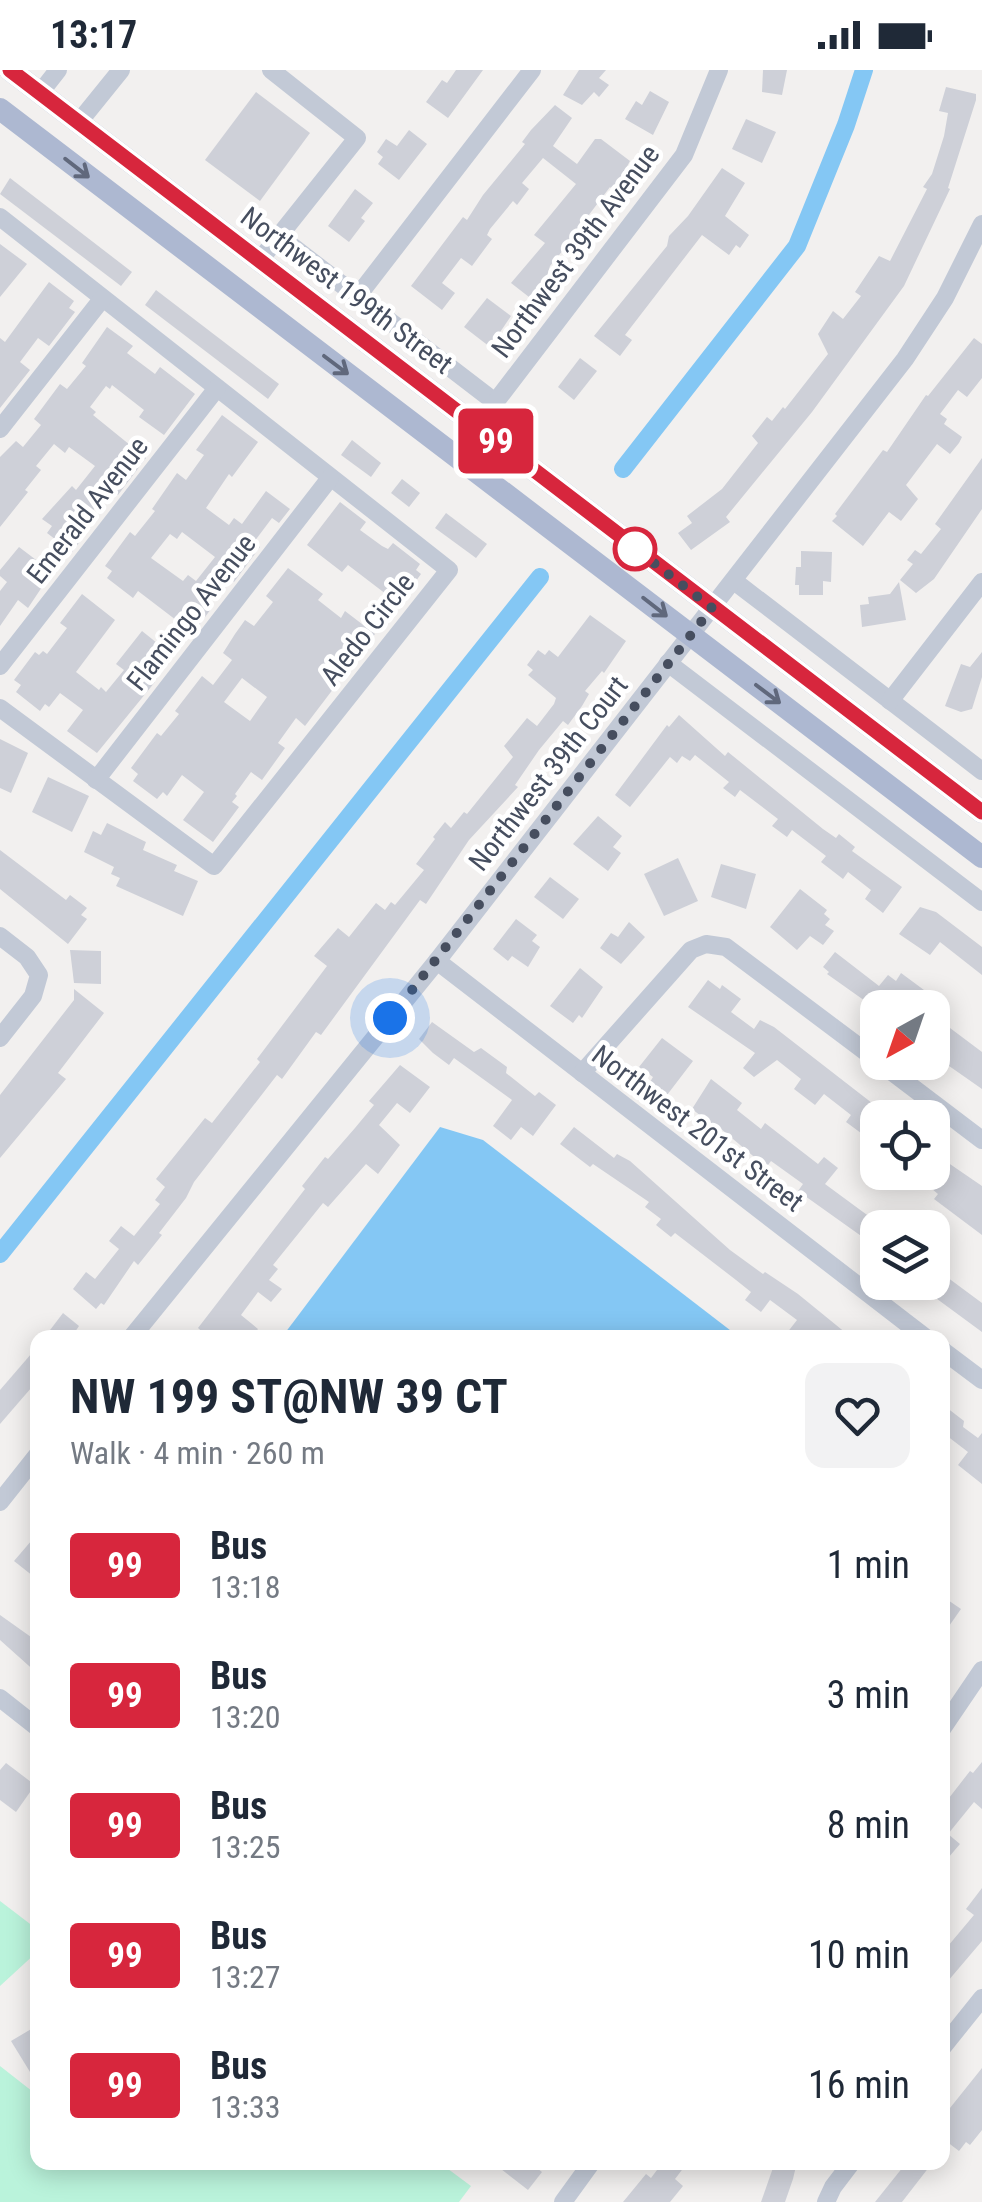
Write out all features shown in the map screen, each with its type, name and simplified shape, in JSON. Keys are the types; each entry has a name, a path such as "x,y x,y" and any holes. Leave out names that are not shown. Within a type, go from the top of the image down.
{"main road":[{"name":"Northwest 199th Street","path":"10,70 982,812"},
{"path":"0,109 982,857"},
{"path":"236,290 260,260"}],"street":[{"path":"40,93 58,70"},
{"path":"79,122 121,70"},
{"path":"260,260 357,138 271,70"},
{"path":"357,297 532,70"},
{"name":"Northwest 39th Avenue","path":"455,455 684,155 719,70"},
{"name":"Aledo Circle","path":"0,216 449,570 214,866 0,708"},
{"name":"Northwest 39th Court","path":"137,1330 437,960 905,360 945,298 982,224"},
{"path":"293,246 495,402"},
{"path":"0,429 102,299"},
{"name":"Emerald Avenue","path":"0,666 216,388"},
{"name":"Flamingo Avenue","path":"96,780 330,478"},
{"path":"734,581 982,771"},
{"path":"890,701 982,582"},
{"path":"668,663 982,902"},
{"path":"0,936 28,958 39,975 33,996 0,1038"},
{"path":"582,1073 691,950 706,944 726,946 860,1048"},
{"name":"Northwest 201st Street","path":"437,960 916,1330"},
{"path":"902,1080 982,1140"},
{"path":"950,1356 982,1380"},
{"path":"0,1502 30,1464"},
{"path":"950,1717 982,1670"},
{"path":"0,1698 30,1722"},
{"path":"950,2038 982,1998"},
{"path":"563,2202 586,2170"},
{"path":"826,2202 846,2170"}],"green space":[{"path":"0,1901 30,1924 30,1958 0,1986"},
{"path":"0,2066 30,2090 30,2170 449,2170 471,2186 459,2202 0,2202"}],"water":[{"path":"440,1127 483,1140 730,1330 287,1330"}],"building":[{"path":"456,70 483,70 448,118 426,102 442,80 447,83"},
{"path":"579,70 606,70 599,78 609,85 599,97 594,92 582,105 563,95"},
{"path":"763,70 787,70 782,95 762,92"},
{"path":"946,87 976,94 976,100 950,189 904,286 812,412 726,517 730,522 691,550 678,533 692,523 687,516 722,489 758,443 752,436 767,417 772,421 785,409 828,354 818,334 833,311 843,319 861,296 855,292 879,256 890,261 932,174 948,113 939,111"},
{"path":"650,91 669,102 653,135 625,119 636,101 642,105"},
{"path":"256,92 310,133 260,201 205,160"},
{"path":"555,105 572,118 553,146 577,164 595,139 601,139 630,161 623,174 529,297 511,283 545,243 534,235 576,184 543,158 522,183 529,189 517,205 513,201 490,229 487,235 492,239 472,266 461,258 442,283 455,293 442,310 411,286 463,217 467,220 525,144 522,142 531,130"},
{"path":"746,119 776,132 762,163 732,149"},
{"path":"409,130 427,144 399,180 378,164 383,157 377,152 386,139 397,146"},
{"path":"722,168 745,183 725,216 749,235 729,255 702,235 625,335 632,340 620,356 594,336 667,246 669,236"},
{"path":"10,178 132,272 121,286 0,194"},
{"path":"355,189 373,203 349,242 328,226"},
{"path":"0,244 27,264 0,297"},
{"path":"49,282 74,301 69,308 75,312 49,346 38,338 20,362 30,370 0,408 0,338 5,342"},
{"path":"156,290 279,384 268,399 145,305"},
{"path":"487,298 511,316 490,347 464,327"},
{"path":"107,327 133,346 127,353 155,374 160,367 195,394 164,435 139,417 144,410 112,385 110,389 106,386 90,407 96,412 93,415 146,458 118,495 109,488 92,512 98,517 72,552 47,533 52,526 42,519 72,486 76,490 95,466 69,447 65,453 54,444 36,466 41,470 25,490 28,492 0,527 0,457 16,441 23,447 41,425 34,419 60,384 67,389 86,366 82,363"},
{"path":"974,338 982,344 982,378 967,397 958,390 940,414 947,419 944,424 962,437 959,443 950,454 937,444 906,485 918,499 901,521 889,512 863,546 832,521 835,514"},
{"path":"580,358 597,371 574,400 558,387"},
{"path":"222,415 258,442 206,508 229,525 234,518 242,524 266,491 290,509 279,523 272,518 254,542 260,547 234,582 226,576 208,600 214,605 193,633 138,591 133,598 107,578 112,571 105,566 130,532 135,536 155,511 152,509 177,473 186,480 204,455 196,450","holes":["182,532 215,557 196,581 188,575 183,581 151,558 170,534 177,539"]},
{"path":"352,440 381,463 371,477 341,455"},
{"path":"982,458 982,509 934,579 916,593 900,580 913,564 907,560 915,550 921,554 941,529 935,524"},
{"path":"402,479 420,493 409,507 391,493"},
{"path":"340,502 366,522 360,530 388,549 393,543 420,564 416,570 421,574 399,604 348,565 342,572 307,545"},
{"path":"446,513 487,544 476,558 435,528"},
{"path":"19,547 52,572 28,608 18,600 0,626 0,591 7,582 0,576 0,570"},
{"path":"801,551 832,552 831,582 823,581 823,595 799,595 799,585 795,585"},
{"path":"288,568 323,594 318,600 341,618 345,611 375,634 305,726 296,718 278,743 285,748 262,780 251,772 232,802 239,807 213,842 183,820 204,792 182,775 167,796 163,792 157,799 133,781 138,774 131,768 157,733 161,736 179,714 175,711 202,676 213,685 232,660 223,653 245,620 254,626 273,602 266,596","holes":["242,678 267,697 250,721 224,702"]},
{"path":"899,582 906,620 862,627 860,605 869,604 868,597 890,594"},
{"path":"82,594 115,620 76,672 99,690 101,687 106,692 124,670 116,664 142,631 172,655 97,753 67,731 83,710 60,693 49,707 45,704 40,711 16,692 21,685 14,680 35,652 47,654 67,628 60,623"},
{"path":"590,615 626,641 604,673 585,691 589,694 582,706 568,725 563,721 539,750 515,785 518,787 469,840 426,904 420,900 321,1035 316,1032 282,1079 277,1075 194,1182 159,1233 162,1235 138,1265 134,1261 104,1305 101,1303 96,1309 73,1289 86,1272 95,1279 119,1249 109,1241 121,1226 134,1236 160,1204 155,1200 165,1187 156,1179 205,1118 212,1123 260,1062 257,1059 327,966 314,956 338,928 349,937 376,903 385,910 391,902 395,905 424,870 416,864 433,837 445,822 451,828 464,812 467,814 513,757 504,746 527,718 537,726 554,704 556,698 528,675 533,670 527,665 538,650 545,655 549,650 558,657"},
{"path":"982,652 982,677 972,709 961,712 945,706 961,664 970,667"},
{"path":"679,715 725,756 728,752 836,838 839,834 855,847 852,851 902,887 883,913 865,899 871,890 848,872 843,879 821,862 826,856 792,830 787,837 772,826 778,819 740,790 735,797 723,788 729,782 695,755 690,761 682,756 677,763 670,757 630,807 615,795 667,725"},
{"path":"0,739 28,753 11,793 0,788"},
{"path":"48,777 89,796 72,832 32,812"},
{"path":"598,816 622,836 613,847 621,853 608,871 573,844"},
{"path":"107,823 146,842 143,850 177,865 174,871 198,881 183,916 116,886 120,878 111,874 114,867 84,852 93,831 101,835"},
{"path":"0,850 66,900 70,895 87,908 81,915 87,919 68,944 0,889"},
{"path":"678,858 698,901 664,916 644,874"},
{"path":"721,864 756,874 746,909 711,897"},
{"path":"550,877 579,899 563,919 534,897"},
{"path":"800,889 827,910 824,914 830,919 825,925 834,931 823,945 810,936 797,950 770,927"},
{"path":"920,907 936,912 982,947 982,975 940,942 930,955 899,934"},
{"path":"516,919 537,935 532,941 540,947 528,967 512,956 508,961 493,949"},
{"path":"629,922 645,937 621,964 600,948 611,933 618,937"},
{"path":"70,950 101,951 101,984 74,983"},
{"path":"835,952 879,986 888,975 896,981 901,973 924,990 860,990 860,997 823,967"},
{"path":"580,968 603,987 582,1018 579,1015 573,1023 550,1006"},
{"path":"708,980 720,989 722,985 741,999 731,1012 754,1029 760,1020 774,1027 868,1100 860,1100 860,1132 846,1122 851,1115 824,1094 815,1105 794,1089 801,1079 777,1060 754,1077 743,1068 755,1053 688,1007"},
{"path":"74,989 104,1013 58,1073 66,1079 0,1158 0,1095 74,1000"},
{"path":"432,1022 474,1052 481,1048 507,1067 506,1073 535,1096 539,1092 556,1105 533,1136 521,1127 511,1140 493,1126 512,1100 454,1058 449,1065 433,1053 419,1039"},
{"path":"950,1028 982,1052 982,1089 950,1067"},
{"path":"662,1038 693,1061 667,1095 639,1067"},
{"path":"400,1065 430,1087 410,1113 397,1103 379,1125 400,1145 378,1174 366,1164 328,1207 323,1203 273,1265 278,1269 269,1280 282,1289 271,1302 258,1292 241,1315 257,1330 200,1330 305,1189 302,1186 374,1105 369,1101"},
{"path":"711,1079 742,1103 737,1110 761,1129 765,1123 818,1164 824,1157 838,1168 825,1184 860,1210 860,1235 798,1191 803,1184 771,1161 768,1165 759,1161 692,1109"},
{"path":"574,1127 614,1158 617,1154 630,1161 730,1250 798,1294 842,1330 789,1330 797,1320 770,1300 761,1312 745,1300 751,1292 675,1233 671,1237 656,1225 661,1219 645,1207 649,1202 560,1144"},
{"path":"950,1164 982,1186 982,1235 934,1199 938,1194 933,1190 950,1190"},
{"path":"950,1279 982,1303 982,1332 938,1300 950,1300"},
{"path":"63,1313 79,1326 76,1330 50,1330"},
{"path":"30,1355 30,1389 0,1424 0,1390"},
{"path":"950,1410 978,1438 982,1433 982,1484 958,1465 968,1452 950,1438"},
{"path":"30,1542 30,1574 14,1561"},
{"path":"950,1601 961,1609 950,1625"},
{"path":"0,1615 30,1636 30,1667 0,1640"},
{"path":"982,1762 982,1809 974,1802 950,1832 950,1797 970,1771 973,1773"},
{"path":"6,1763 30,1781 30,1792 16,1812 0,1800 0,1770"},
{"path":"950,1836 960,1844 950,1856"},
{"path":"982,1888 982,1941 950,1979 950,1944 974,1915 966,1909"},
{"path":"30,2030 30,2072 11,2041"},
{"path":"982,2068 982,2130 959,2151 950,2144 950,2108"},
{"path":"502,2170 542,2172 528,2190"},
{"path":"657,2170 682,2170 675,2179 683,2186 670,2202 623,2202 646,2174 651,2178"},
{"path":"772,2170 795,2170 785,2202 761,2202"},
{"path":"901,2170 927,2170 902,2202 875,2202"}],"waterway":[{"path":"623,469 797,246 864,70"},
{"path":"0,1254 540,577"}],"bus line":[{"name":"99","path":"10,70 982,812"}],"route":[{"path":"390,1018 712,608 624,540 635,549"}]}
